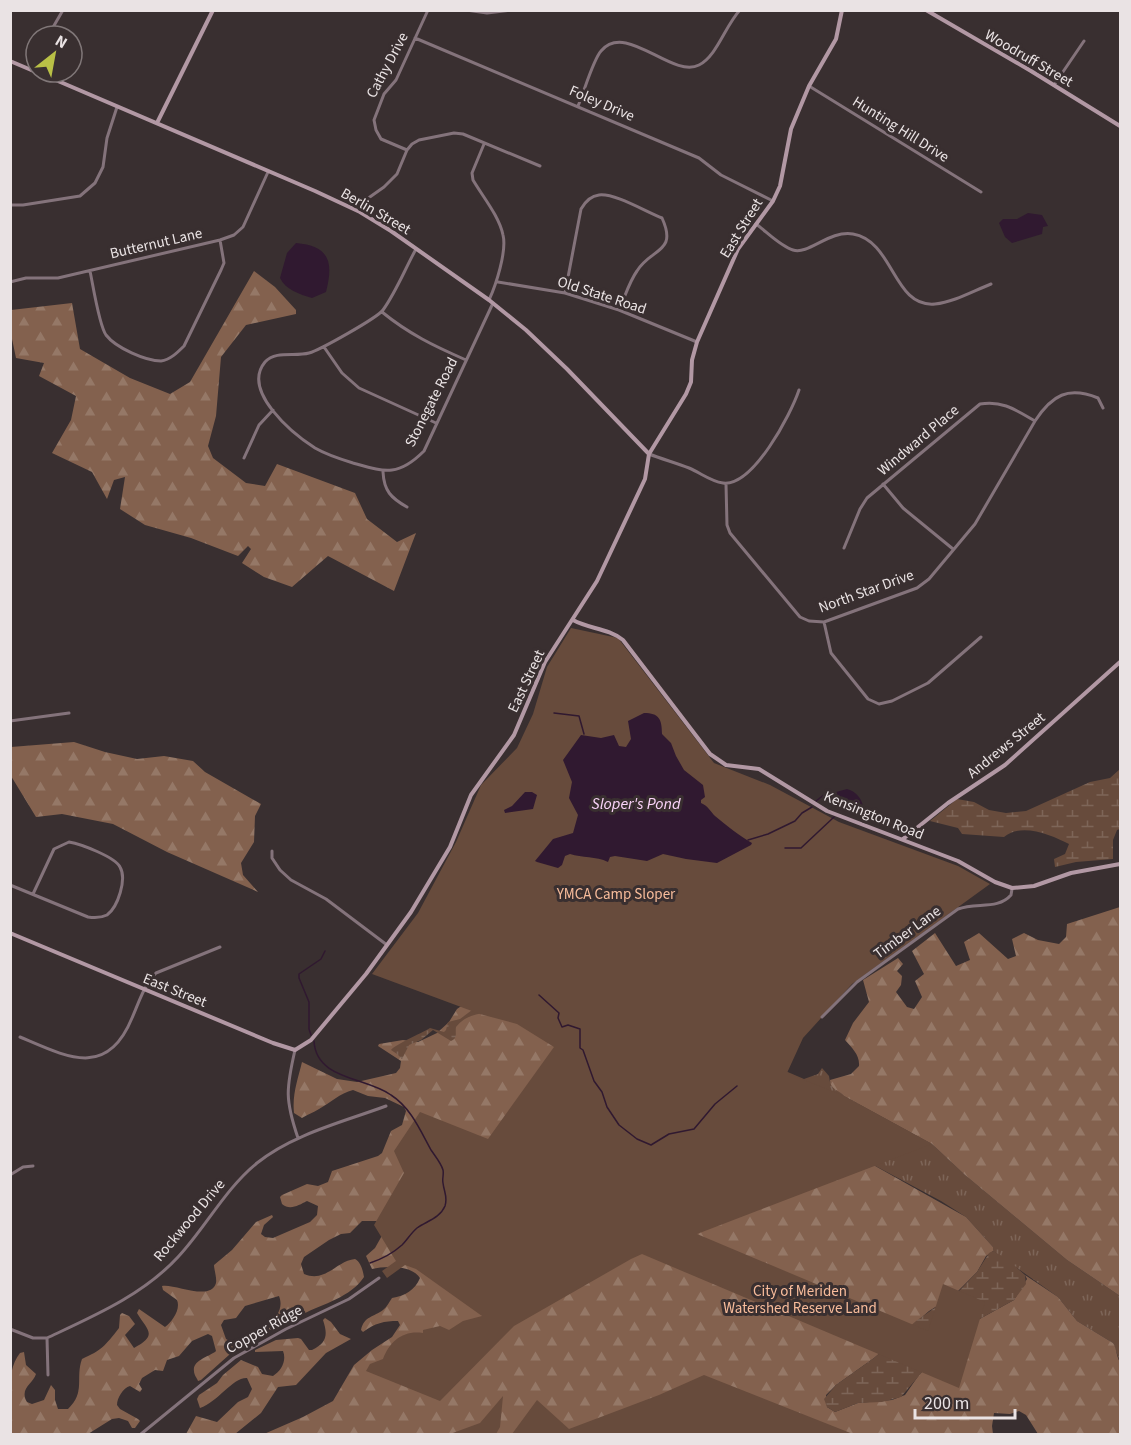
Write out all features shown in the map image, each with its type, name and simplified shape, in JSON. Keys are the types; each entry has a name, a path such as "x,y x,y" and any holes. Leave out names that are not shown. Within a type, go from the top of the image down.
{"street":[{"path":"55,24 63,10"},
{"path":"157,123 213,10"},
{"name":"Cathy Drive","path":"407,150 381,138 374,120 384,94 396,80 428,10"},
{"path":"466,10 487,12 512,10"},
{"path":"578,106 600,52 611,43 625,42 684,67 696,67 708,60 732,19 740,10"},
{"name":"East Street","path":"10,933 273,1043 296,1050 311,1040 388,946 411,912 450,847 471,795 514,735 545,662 597,581 645,479 649,454 686,394 691,382 692,360 697,342 738,249 773,201 780,186 791,129 809,86 836,39 842,10"},
{"name":"Woodruff Street","path":"926,10 1120,126"},
{"name":"Foley Drive","path":"415,38 699,158 721,175 773,201"},
{"path":"1054,85 1084,41"},
{"name":"Berlin Street","path":"10,61 24,67"},
{"name":"Berlin Street","path":"64,84 315,190 360,212 491,301 526,330 649,454"},
{"name":"Hunting Hill Drive","path":"809,86 981,192"},
{"path":"10,205 80,196 96,183 103,167 107,138 117,107"},
{"path":"360,212 367,199 397,174 407,150 419,140 454,133 463,134 540,166"},
{"name":"Stonegate Road","path":"383,472 403,467 414,461 424,451 466,360 498,282 504,238 501,227 473,180 472,173 484,144"},
{"name":"Butternut Lane","path":"10,282 26,278 57,278 234,235 243,227 268,172"},
{"path":"565,293 581,209 586,201 597,195 609,195 662,218 666,228 667,240 663,249 636,271 620,310"},
{"path":"756,224 795,251 802,252 837,234 853,234 869,241 881,253 910,297 923,303 935,304 952,300 991,284"},
{"path":"90,271 106,335 141,357 163,361 176,355 184,346 221,270 224,263 220,240"},
{"path":"407,507 392,499 384,484 383,472 335,457 316,448 273,410 261,395 259,377 266,362 280,354 308,354 324,347 382,312 416,249"},
{"name":"Old State Road","path":"498,282 565,293 620,310 697,342"},
{"path":"382,312 402,329 424,342 466,360"},
{"path":"324,347 342,373 359,387 437,423"},
{"path":"649,454 689,468 710,480 726,484 746,475 756,464 779,432 799,390"},
{"name":"North Star Drive","path":"726,484 727,525 730,533 800,617 809,621 824,622 917,588 929,579 975,524 1044,406 1056,397 1071,392 1098,398 1103,408"},
{"name":"Windward Place","path":"844,548 867,498 980,404 992,402 1004,404 1035,421"},
{"path":"244,458 259,425 273,410"},
{"path":"883,484 903,508 953,549"},
{"name":"Kensington Road","path":"573,620 615,634 623,640 710,754 726,765 759,769 826,811 958,861 995,882 1012,888"},
{"path":"824,622 831,653 868,699 879,704 892,701 928,683 981,637"},
{"name":"Andrews Street","path":"902,840 948,803 1005,765 1120,662"},
{"path":"10,721 69,713"},
{"path":"10,885 88,917 100,918 106,916 114,908 123,880 122,872 112,859 69,842 54,849 33,894"},
{"path":"272,851 272,858 291,880 326,899 388,946"},
{"path":"1012,888 1034,886 1071,873 1120,864"},
{"name":"Timber Lane","path":"822,1017 857,982 958,909 970,905 1004,902 1011,895 1012,888"},
{"path":"20,1037 63,1055 78,1059 94,1057 109,1050 121,1039 149,980 156,973 220,947"},
{"path":"296,1050 288,1082 288,1109 298,1138"},
{"name":"Rockwood Drive","path":"47,1338 117,1304 151,1283 179,1256 236,1183 257,1162 298,1138 386,1106"},
{"path":"10,1175 23,1167 33,1166"},
{"name":"Copper Ridge","path":"141,1434 234,1358 285,1329 349,1299 379,1278"},
{"path":"10,1329 33,1338 47,1338 48,1375"}],"green space":[{"path":"254,271 275,287 296,310 296,314 246,325 221,357 216,416 208,446 213,458 246,483 265,486 277,464 355,493 367,519 397,542 416,533 394,591 328,556 292,587 264,577 242,563 251,549 248,546 238,556 191,538 145,525 120,509 125,477 114,480 107,499 92,472 52,453 71,420 76,396 39,376 44,363 16,358 11,334 11,310 72,303 80,349 130,378 170,394 190,382"},
{"path":"571,628 618,638 714,763 770,785 839,822 958,866 990,884 852,984 803,1038 787,1073 844,1096 932,1144 697,1234 928,1331 943,1284 985,1302 959,1388 642,1254 514,1326 440,1401 366,1371 370,1364 383,1359 393,1342 403,1335 423,1333 423,1330 440,1326 449,1330 463,1321 482,1316 416,1269 405,1265 387,1278 382,1271 396,1261 374,1225 404,1173 394,1151 420,1112 488,1139 554,1047 517,1024 480,1014 372,974 418,913 456,842 481,785 517,748 533,714 547,667"},
{"path":"74,742 137,759 164,756 193,761 205,772 261,804 255,816 254,842 241,863 243,875 258,892 167,852 113,824 62,814 36,817 11,776 11,747"},
{"path":"1120,769 1120,829 1117,830 1113,840 1113,859 1076,862 1055,867 1054,859 1065,854 1069,844 1054,837 1028,830 1011,833 1004,837 962,834 958,828 930,821 957,799 1006,813 1026,811 1090,782 1110,778"},
{"path":"1120,907 1120,1296 1067,1260 965,1175 932,1144 844,1096 833,1087 830,1080 851,1074 859,1066 857,1055 845,1040 853,1023 869,1002 863,980 898,958 903,964 897,971 902,976 901,985 896,992 907,1007 914,1009 922,997 915,981 924,974 912,951 935,933 956,966 970,960 964,942 979,933 1008,959 1016,956 1012,939 1024,933 1038,940 1059,944 1066,937 1067,924"},
{"path":"564,976 804,1079 818,1074 822,1068 829,1076 830,1082 844,1096 932,1144 965,1175 1067,1260 1120,1296 1120,1362 1113,1343 1077,1321 1058,1297 993,1251 993,1247 966,1217 868,1162"},
{"name":"City of Meriden Watershed Reserve Land","path":"467,1002 868,1162 966,1217 993,1247 993,1251 986,1256 977,1272 953,1296 929,1311 874,1358 836,1385 826,1395 827,1407 835,1412 858,1403 892,1400 905,1395 919,1375 967,1326 1014,1300 1027,1279 1025,1275 1058,1297 1077,1321 1113,1343 1120,1362 1120,1434 1038,1434 1026,1415 1019,1411 1010,1414 994,1413 993,1434 264,1434 333,1401 354,1365 392,1337 400,1325 398,1321 388,1321 363,1332 361,1330 367,1319 383,1310 392,1298 409,1292 420,1278 405,1269 384,1267 372,1269 366,1256 375,1248 384,1232 377,1221 362,1221 350,1233 341,1234 329,1240 304,1257 301,1264 304,1274 319,1276 342,1263 357,1260 364,1277 352,1290 303,1314 274,1332 269,1327 280,1309 279,1296 245,1306 236,1318 224,1320 221,1325 226,1339 239,1346 201,1380 198,1381 194,1374 194,1367 199,1361 216,1351 212,1336 208,1334 192,1341 179,1356 167,1360 163,1371 155,1370 142,1378 139,1384 142,1389 140,1392 130,1386 123,1391 117,1405 140,1421 135,1428 132,1428 128,1421 119,1418 112,1419 88,1434 11,1434 10,1381 15,1361 20,1353 24,1352 26,1365 36,1374 25,1393 27,1402 32,1404 44,1400 51,1385 55,1390 58,1409 68,1409 77,1397 82,1359 99,1350 110,1339 119,1328 122,1313 129,1316 135,1324 125,1335 134,1348 146,1340 149,1332 137,1313 139,1309 165,1327 175,1315 178,1307 177,1300 163,1290 162,1286 200,1292 213,1288 216,1283 214,1265 232,1250 256,1222 272,1215 273,1217 264,1225 261,1234 273,1238 310,1222 317,1215 318,1206 307,1201 294,1207 288,1207 282,1204 280,1197 282,1195 307,1184 318,1186 328,1182 332,1171 382,1153 391,1131 402,1125 406,1111 404,1107 385,1098 368,1096 353,1090 302,1118 294,1113 294,1099 302,1062 337,1079 357,1082 396,1073 401,1061 378,1046 379,1044 403,1040 418,1042 437,1033 449,1022 457,1009"},
{"path":"472,1010 487,1012 463,1020 456,1027 455,1037 451,1041 433,1030 421,1040 409,1045 402,1059 391,1050 430,1028 444,1032 448,1022 460,1019"},
{"path":"993,1251 1007,1259 1025,1275 1026,1284 1014,1300 967,1326 901,1397 882,1402 858,1403 835,1412 827,1407 824,1399 836,1385 874,1358 916,1321 960,1290"},
{"path":"325,1318 340,1334 351,1339 326,1353 296,1385 278,1387 261,1413 235,1434 186,1434 196,1416 217,1422 238,1402 248,1397 252,1389 247,1378 236,1381 213,1401 200,1408 197,1399 199,1395 217,1383 241,1360 258,1367 262,1374 273,1376 282,1365 283,1351 255,1352 255,1350 276,1340 298,1338 309,1350 312,1350 325,1338 326,1330 323,1320"},
{"path":"704,1375 853,1434 512,1434 537,1400 569,1429 659,1395"},
{"path":"503,1396 500,1427 496,1434 450,1434 480,1423"}],"water":[{"path":"1028,213 1042,215 1048,226 1043,227 1042,234 1012,243 1005,237 999,223 1003,219 1017,219"},
{"path":"296,243 316,248 326,257 329,272 326,292 312,298 289,289 280,278 287,253"},
{"name":"Sloper's Pond","path":"644,713 653,714 659,718 662,734 671,743 684,770 703,785 705,797 701,803 752,843 751,845 717,863 663,854 647,861 615,856 610,857 608,862 570,854 565,856 562,865 558,868 535,861 553,839 573,833 578,815 569,798 572,782 563,760 581,735 601,738 614,735 619,746 626,747 631,739 628,721"},
{"path":"847,789 857,795 863,806 851,810 833,798 836,792"},
{"path":"525,792 537,795 533,809 505,813 504,810 512,806"}],"waterway":[{"path":"554,713 579,716 584,734"},
{"path":"816,801 825,794 834,794"},
{"path":"748,840 768,834 795,821 812,807"},
{"path":"785,848 801,848 834,817"},
{"path":"311,1035 309,1002 299,974 321,959 325,951"},
{"path":"539,995 559,1013 558,1018 562,1027 568,1025 580,1029 580,1048 583,1050 594,1081 602,1092 607,1107 619,1125 637,1139 651,1145 669,1134 694,1129 715,1104 737,1086"},
{"path":"314,1041 317,1054 323,1063 344,1076 381,1089 398,1100 414,1120 443,1170 446,1200 443,1210 417,1228 394,1251 370,1263"}],"park label":[{"name":"YMCA Camp Sloper","path":"616,894"}]}
